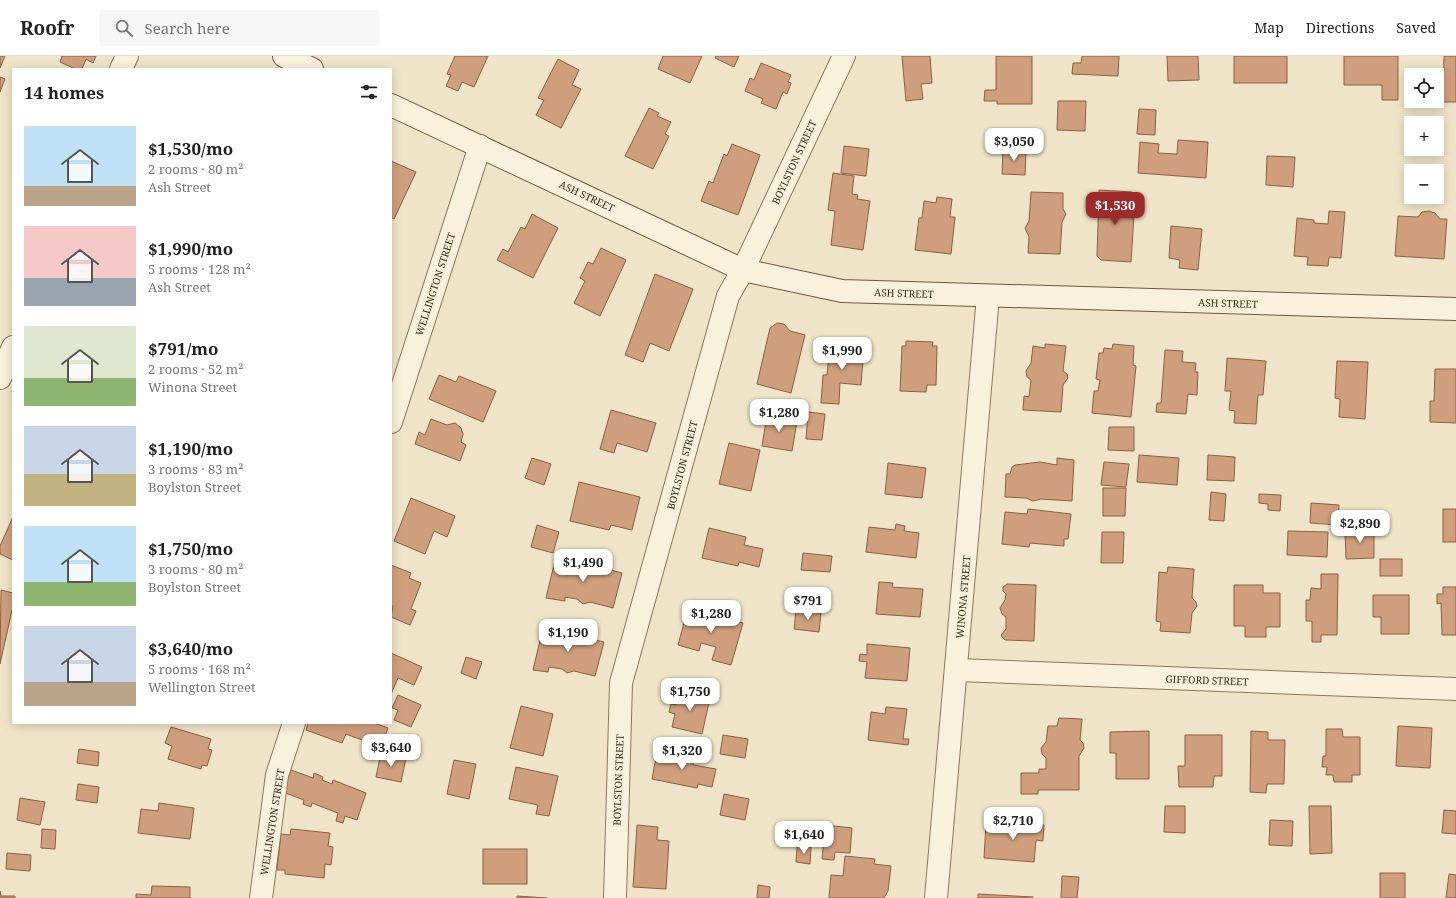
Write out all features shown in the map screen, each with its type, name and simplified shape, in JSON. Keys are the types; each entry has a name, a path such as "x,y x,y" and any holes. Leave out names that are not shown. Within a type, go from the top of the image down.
{"street":[{"path":"122,68 127,56"},
{"path":"284,56 310,68"},
{"name":"BOYLSTON STREET","path":"615,898 621,683 728,296 743,270 844,56"},
{"name":"ASH STREET","path":"392,105 743,270 842,291 1456,309"},
{"name":"WELLINGTON STREET","path":"392,419 480,146"},
{"name":"WINONA STREET","path":"936,898 957,670 988,296"},
{"path":"0,378 12,349"},
{"name":"GIFFORD STREET","path":"957,670 1456,689"},
{"name":"WELLINGTON STREET","path":"261,898 277,775 294,724"}],"building":[{"path":"0,56 5,56 0,68"},
{"path":"62,56 96,56 93,63 86,59 82,68 73,68 60,62"},
{"path":"455,56 488,56 474,87 462,82 458,91 446,86 451,75 447,74"},
{"path":"663,56 702,56 690,83 658,69"},
{"path":"716,56 739,56 734,67 715,58"},
{"path":"902,56 930,56 932,83 921,84 923,99 906,101"},
{"path":"996,56 1032,56 1032,104 997,104 997,101 984,101 985,90 996,90"},
{"path":"1082,56 1119,56 1118,76 1072,74 1073,63 1081,63"},
{"path":"1167,56 1198,56 1199,80 1168,81"},
{"path":"1234,56 1287,56 1287,83 1234,83"},
{"path":"1344,56 1398,56 1398,100 1382,100 1382,85 1344,85"},
{"path":"1444,56 1456,56 1456,102 1444,102"},
{"path":"558,59 579,70 572,85 581,89 561,128 536,115 544,100 538,98"},
{"path":"761,63 791,75 788,82 791,83 787,94 783,92 776,109 761,103 763,99 745,91 750,78 754,80"},
{"path":"0,77 5,79 0,92"},
{"path":"1058,101 1086,101 1085,131 1057,130"},
{"path":"649,108 659,113 657,116 671,122 665,134 669,136 653,169 625,156"},
{"path":"1139,109 1156,110 1155,135 1137,134"},
{"path":"1178,140 1208,142 1206,178 1138,173 1140,142 1159,144 1158,153 1177,154"},
{"path":"732,144 760,155 738,215 701,201 709,181 713,183 724,154 727,156"},
{"path":"844,146 869,149 866,176 841,173"},
{"path":"1003,149 1026,151 1025,175 1002,174"},
{"path":"1267,156 1295,157 1293,187 1266,185"},
{"path":"392,161 416,172 394,219 392,218"},
{"path":"833,173 854,176 852,194 858,195 857,199 870,201 863,250 831,245 835,211 828,210"},
{"path":"1099,190 1132,192 1131,199 1135,199 1131,262 1101,260 1097,256"},
{"path":"1031,192 1063,193 1063,209 1066,214 1062,222 1060,254 1028,253 1029,237 1025,228 1029,221"},
{"path":"937,197 952,199 950,217 955,217 951,254 915,250 919,218 922,218 924,201 936,203"},
{"path":"1329,211 1345,212 1341,258 1329,257 1328,266 1307,265 1308,257 1294,256 1297,218 1314,220 1314,223 1328,224"},
{"path":"1429,211 1435,213 1440,219 1447,219 1444,259 1395,256 1398,216 1418,217 1422,212"},
{"path":"532,214 558,228 533,278 497,260 503,249 508,252 521,227 525,229"},
{"path":"1171,226 1202,229 1198,270 1179,268 1180,260 1169,258"},
{"path":"601,248 626,260 600,316 574,303 585,281 580,278 588,262 593,264"},
{"path":"655,274 693,289 669,351 650,343 643,362 625,355"},
{"path":"777,323 784,324 790,331 805,335 791,393 757,384 770,328"},
{"path":"906,341 933,342 932,346 937,346 936,385 927,385 926,392 900,391 902,346 906,346"},
{"path":"830,344 864,347 861,385 840,383 839,404 821,403 823,375 827,375"},
{"path":"1045,344 1066,346 1063,371 1067,374 1068,378 1063,385 1061,412 1023,410 1024,396 1029,397 1031,380 1027,377 1026,371 1031,363 1033,346 1045,348"},
{"path":"1113,344 1134,346 1133,365 1136,366 1131,417 1092,413 1094,391 1098,391 1100,380 1096,379 1099,353 1103,353 1104,348 1112,349"},
{"path":"1165,350 1183,351 1182,362 1196,363 1195,372 1198,372 1197,395 1188,394 1186,414 1156,412 1157,403 1161,403"},
{"path":"1227,358 1266,361 1263,395 1258,395 1256,424 1234,423 1235,411 1229,410 1231,391 1225,391"},
{"path":"1337,361 1368,362 1365,419 1339,417 1340,399 1335,398"},
{"path":"1435,369 1456,369 1456,423 1430,422 1430,401 1434,401"},
{"path":"439,375 456,382 459,376 496,391 483,422 429,399"},
{"path":"611,410 656,423 647,452 617,443 614,453 600,449"},
{"path":"808,412 825,414 822,440 806,439"},
{"path":"767,415 797,421 792,451 762,446"},
{"path":"431,419 447,425 455,423 461,428 463,434 461,442 466,445 460,461 415,444 419,432 425,435"},
{"path":"1109,427 1134,427 1134,451 1108,450"},
{"path":"729,443 760,450 751,491 719,484"},
{"path":"1139,455 1179,458 1177,485 1137,482"},
{"path":"1208,455 1235,457 1234,481 1207,480"},
{"path":"532,458 551,464 544,485 525,478"},
{"path":"1057,458 1074,460 1072,501 1041,499 1033,501 1026,498 1005,497 1006,474 1010,474 1012,467 1015,465 1040,462 1057,465"},
{"path":"1104,462 1129,464 1126,487 1101,485"},
{"path":"888,463 926,468 922,498 885,494"},
{"path":"579,482 640,497 632,530 611,525 609,530 570,521"},
{"path":"1103,488 1126,488 1125,516 1103,516"},
{"path":"1211,492 1226,494 1224,521 1209,520"},
{"path":"1259,494 1281,495 1280,511 1268,510 1268,504 1259,503"},
{"path":"411,498 455,516 447,537 434,531 425,554 394,541"},
{"path":"1311,503 1339,505 1338,525 1310,523"},
{"path":"1028,509 1071,514 1068,539 1064,539 1064,546 1030,543 1029,547 1002,544 1005,512 1027,514"},
{"path":"1443,509 1456,509 1456,542 1443,542"},
{"path":"12,519 12,560 0,554 0,546"},
{"path":"896,524 905,526 904,531 919,533 916,558 866,552 869,527 895,530"},
{"path":"537,525 559,532 553,553 531,547"},
{"path":"709,528 746,537 744,545 763,549 759,567 739,562 738,566 702,558"},
{"path":"1374,530 1374,558 1346,559 1345,531"},
{"path":"1288,531 1328,532 1327,557 1287,555"},
{"path":"1102,532 1124,532 1123,563 1101,563"},
{"path":"803,553 832,556 830,572 801,570"},
{"path":"556,556 622,573 613,608 590,602 583,604 577,599 565,597 565,601 546,598"},
{"path":"1380,559 1402,559 1402,576 1380,576"},
{"path":"392,565 411,573 409,578 421,583 411,609 416,611 410,625 392,617"},
{"path":"1168,567 1194,569 1192,598 1196,602 1197,606 1192,613 1190,633 1160,631 1161,622 1156,621 1159,572 1167,573"},
{"path":"1321,574 1338,574 1337,635 1321,635 1321,642 1312,642 1312,621 1306,621 1306,600 1310,600 1311,588 1321,589"},
{"path":"879,582 893,583 892,587 923,589 920,617 876,614"},
{"path":"1007,584 1036,585 1034,641 1005,640 1001,635 1006,629 1006,617 1002,614 1000,608 1005,600 1006,594 1003,591 1003,587"},
{"path":"1234,585 1263,585 1263,593 1280,593 1280,627 1266,627 1266,637 1245,637 1245,626 1234,626"},
{"path":"1443,587 1456,587 1456,635 1442,635 1441,603 1437,604 1437,594 1443,594"},
{"path":"1,590 12,593 12,610 0,664"},
{"path":"1373,595 1409,595 1409,634 1381,634 1381,617 1373,617"},
{"path":"688,608 743,623 731,665 712,660 716,647 701,643 699,651 678,645"},
{"path":"796,611 821,613 819,632 794,629"},
{"path":"543,628 604,642 595,676 574,671 567,673 562,669 549,667 548,672 533,670"},
{"path":"867,644 910,648 907,681 865,678 867,662 859,661 860,654 867,655"},
{"path":"392,653 422,667 414,685 398,678 392,692"},
{"path":"466,657 482,662 476,679 461,673"},
{"path":"679,691 710,698 702,734 672,727 675,714 669,712 671,704 676,705"},
{"path":"398,695 421,705 411,727 394,720 398,710 392,708"},
{"path":"521,706 553,714 543,756 510,748"},
{"path":"886,707 907,709 903,739 909,739 908,745 868,740 871,712 885,714"},
{"path":"1059,718 1082,719 1080,740 1083,743 1084,748 1079,756 1079,790 1038,790 1038,794 1021,794 1021,773 1039,773 1039,769 1046,769 1046,758 1042,754 1041,748 1046,742 1048,726 1057,726"},
{"path":"308,724 377,724 388,728 381,747 346,734 342,743 306,730"},
{"path":"1398,726 1432,728 1430,768 1396,766"},
{"path":"171,727 211,739 208,749 212,750 207,766 202,765 201,769 168,759 172,746 165,743"},
{"path":"1326,729 1342,729 1343,737 1360,737 1360,775 1352,775 1352,782 1334,782 1333,775 1326,775 1327,767 1322,767 1323,756 1326,756"},
{"path":"1149,731 1149,779 1116,779 1116,753 1110,753 1110,732"},
{"path":"1251,731 1268,732 1268,740 1285,740 1284,784 1267,784 1266,793 1250,792"},
{"path":"723,735 748,739 745,758 720,754"},
{"path":"1185,735 1222,735 1222,776 1214,776 1213,787 1179,787 1178,766 1185,766"},
{"path":"79,749 99,752 98,766 77,763"},
{"path":"657,751 694,759 693,765 716,769 712,787 698,784 697,788 652,779"},
{"path":"381,753 406,758 401,782 376,777"},
{"path":"454,760 476,764 469,799 447,794"},
{"path":"516,767 558,776 549,816 536,814 538,805 509,799"},
{"path":"291,770 313,778 314,773 323,777 322,780 332,784 333,780 366,793 357,820 345,816 343,823 336,821 338,813 312,803 311,807 303,804 304,800 283,792"},
{"path":"78,784 99,787 97,803 76,800"},
{"path":"724,794 749,799 745,820 720,815"},
{"path":"20,798 45,802 40,825 17,820"},
{"path":"159,803 194,808 190,839 138,833 141,809 158,811"},
{"path":"1165,806 1185,806 1185,833 1164,832"},
{"path":"1309,806 1331,806 1332,853 1310,854"},
{"path":"1444,810 1456,811 1456,834 1442,833"},
{"path":"1270,820 1293,821 1292,846 1269,845"},
{"path":"1008,822 1044,825 1043,841 1036,840 1034,862 984,858 986,824 1008,826"},
{"path":"637,825 658,827 657,840 669,841 666,889 633,887"},
{"path":"825,825 852,828 850,853 835,852 834,860 822,859"},
{"path":"42,829 56,830 55,849 41,848"},
{"path":"291,829 330,833 328,846 333,847 331,865 325,864 324,878 285,874 285,870 277,870 281,834 290,835"},
{"path":"797,846 811,847 810,864 796,862"},
{"path":"483,849 527,849 527,884 483,884"},
{"path":"7,853 31,855 30,871 6,869"},
{"path":"845,856 875,859 874,864 891,866 888,891 884,898 829,898 831,875 843,876"},
{"path":"1380,873 1405,873 1405,898 1380,898"},
{"path":"1449,874 1456,875 1456,898 1446,898"},
{"path":"1062,876 1079,877 1077,898 1061,898"},
{"path":"758,885 770,887 769,898 757,898"},
{"path":"152,886 190,887 190,898 136,898 136,894 151,895"},
{"path":"0,891 1,896 15,896 15,898 0,898"},
{"path":"978,894 1033,897 1033,898 978,898"},
{"path":"517,896 547,898 517,898"}]}
